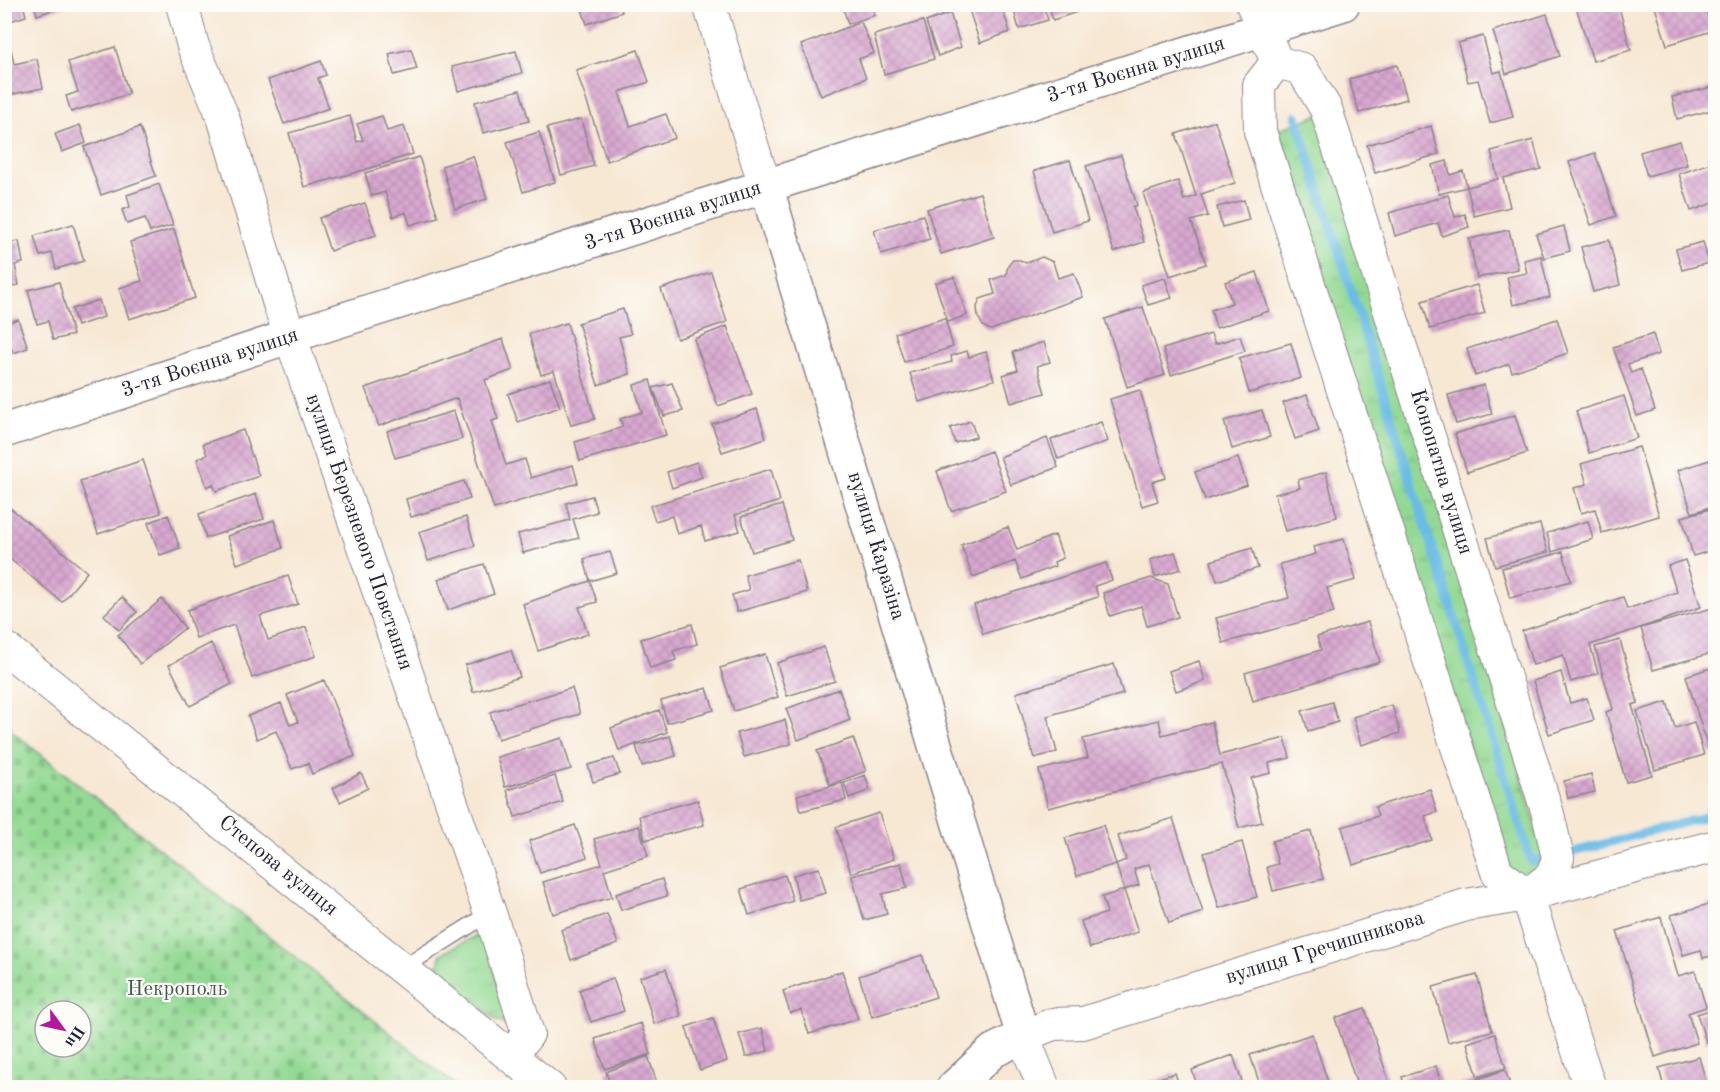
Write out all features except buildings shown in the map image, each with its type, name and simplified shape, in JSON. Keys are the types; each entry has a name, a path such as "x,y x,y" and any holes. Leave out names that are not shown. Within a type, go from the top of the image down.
{"main road":[{"name":"3-тя Воєнна вулиця","path":"4,431 291,336 766,186 1257,17 1343,4"},
{"name":"вулиця Каразіна","path":"766,186 1023,1036"},
{"name":"вулиця Гречишникова","path":"953,1088 993,1051 1023,1036"}],"street":[{"name":"вулиця Березневого Повстання","path":"182,4 193,46 223,117 279,304 490,913 528,1034 511,1056"},
{"name":"вулиця Каразіна","path":"709,4 766,186"},
{"path":"1257,17 1277,62 1258,85 1260,131 1497,873 1527,895 1590,1088"},
{"name":"Конопатна вулиця","path":"1277,62 1302,69 1326,109 1548,814 1558,858 1552,876 1527,895"},
{"name":"Степова вулиця","path":"4,647 404,967 550,1088"},
{"name":"вулиця Гречишникова","path":"1023,1036 1053,1024 1083,1023 1466,905 1527,895 1716,846"},
{"name":"вулиця Каразіна","path":"1023,1036 1044,1088"}],"lane":[{"path":"404,967 490,913"}],"green space":[{"path":"1321,114 1549,868 1532,887 1508,872 1275,131"},
{"name":"Некрополь","path":"5,726 458,1087 5,1087"},
{"path":"483,932 510,1027 494,1019 465,993 436,972 441,954"}],"waterway":[{"path":"1296,116 1531,861 1548,858"},
{"path":"1566,854 1716,814"}]}
